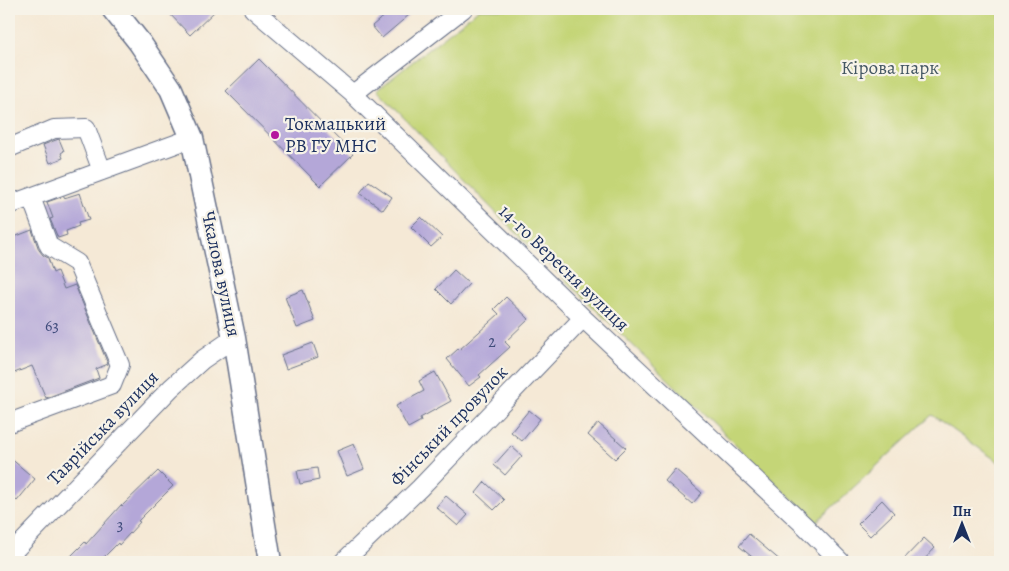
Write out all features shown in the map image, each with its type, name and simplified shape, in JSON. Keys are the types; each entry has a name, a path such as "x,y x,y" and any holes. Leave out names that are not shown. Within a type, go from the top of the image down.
{"main road":[{"name":"Чкалова вулиця","path":"113,9 140,43 171,89 192,138 234,338 270,562"}],"street":[{"name":"14-го Вересня вулиця","path":"252,9 353,94 584,318 841,562"},
{"path":"353,94 463,9"},
{"path":"9,148 54,129 86,128 102,171"},
{"path":"9,206 192,138"},
{"path":"9,423 112,385 120,365 77,263 49,246 31,197"},
{"name":"Фінський провулок","path":"343,562 420,488 584,318"},
{"name":"Таврійська вулиця","path":"9,556 15,538 171,388 202,360 234,338"}],"green space":[{"name":"Кірова парк","path":"479,9 1000,9 1000,463 932,415 816,522 502,219 377,90"}],"building":[{"path":"165,9 217,9 190,35"},
{"path":"392,9 416,9 382,38 372,26"},
{"path":"259,59 353,154 320,186 226,91"},
{"path":"59,139 64,151 61,153 63,158 50,163 43,145"},
{"path":"369,181 392,197 383,210 360,193"},
{"path":"80,193 89,220 78,223 79,226 66,231 67,235 58,238 50,219 53,218 47,202"},
{"path":"421,217 442,237 431,247 411,227"},
{"path":"32,230 39,250 48,258 53,273 57,271 64,289 75,285 108,364 96,369 99,378 46,398 32,366 9,375 9,239"},
{"path":"454,270 469,284 451,304 436,289"},
{"path":"303,290 315,321 297,328 285,297"},
{"path":"506,297 529,319 505,342 510,347 479,375 481,377 469,386 447,359 499,314 494,309"},
{"path":"313,343 318,357 286,369 281,355"},
{"path":"435,372 451,401 420,418 421,421 408,428 396,406 424,391 419,381"},
{"path":"529,410 540,419 522,441 511,432"},
{"path":"598,423 626,448 615,459 588,435"},
{"path":"354,444 364,469 347,476 337,451"},
{"path":"511,446 522,456 505,475 494,465"},
{"path":"9,457 35,479 17,501 9,494"},
{"path":"317,468 319,480 300,484 297,471"},
{"path":"675,469 702,493 692,504 665,481"},
{"path":"158,471 173,486 138,521 140,522 119,545 118,543 99,562 65,562 85,542 86,544 121,505"},
{"path":"485,482 504,500 494,510 476,493"},
{"path":"446,496 468,515 458,526 436,507"},
{"path":"882,500 894,513 870,536 858,524"},
{"path":"749,534 782,562 758,562 739,546"},
{"path":"924,538 935,548 922,562 901,562"}],"place":[{"name":"Токмацький РВ ГУ МНС","path":"275,135"}]}
